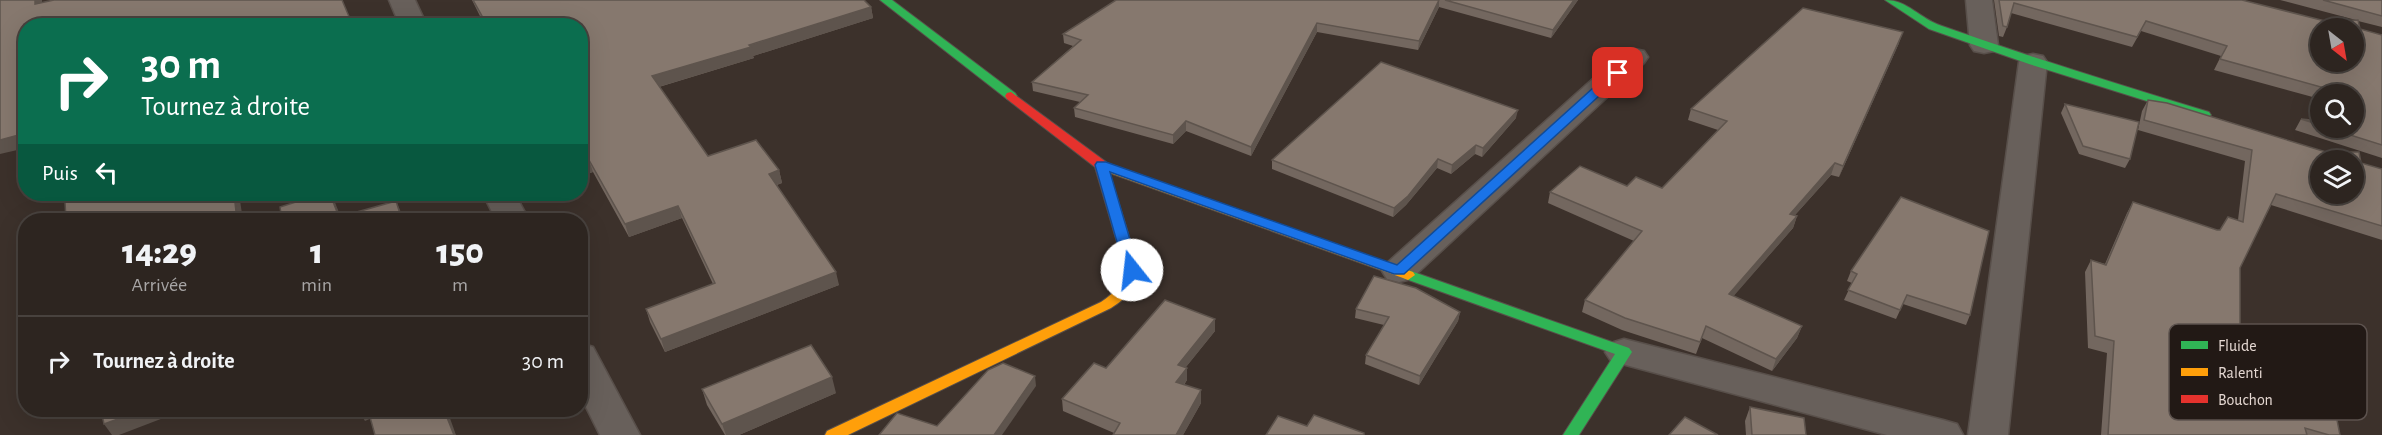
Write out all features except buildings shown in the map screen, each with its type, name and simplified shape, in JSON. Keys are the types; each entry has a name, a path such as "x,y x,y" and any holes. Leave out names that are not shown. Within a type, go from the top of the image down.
{"street":[{"path":"402,0 410,18"},
{"path":"885,0 1101,165 1624,352 1943,435"},
{"path":"1890,0 1933,27 2033,62 2214,118"},
{"path":"1979,0 1984,45"},
{"path":"1399,271 1634,57"},
{"path":"1988,435 2033,62"},
{"path":"833,435 1090,314 1117,299 1129,286 1132,270 1101,165"},
{"path":"1572,435 1624,352"},
{"path":"588,372 620,435"}],"traffic: fast":[{"path":"885,0 1011,96"},
{"path":"1890,0 1933,27 2033,62 2205,115"},
{"path":"1408,275 1624,352 1571,435"}],"traffic: slow":[{"path":"1101,165 1408,275"},
{"path":"833,435 1106,305 1121,294 1128,284 1131,278 1131,266"}],"traffic: jam":[{"path":"1011,96 1101,165 1131,266"}],"route":[{"path":"1132,270 1101,165 1399,271 1618,73"}]}
